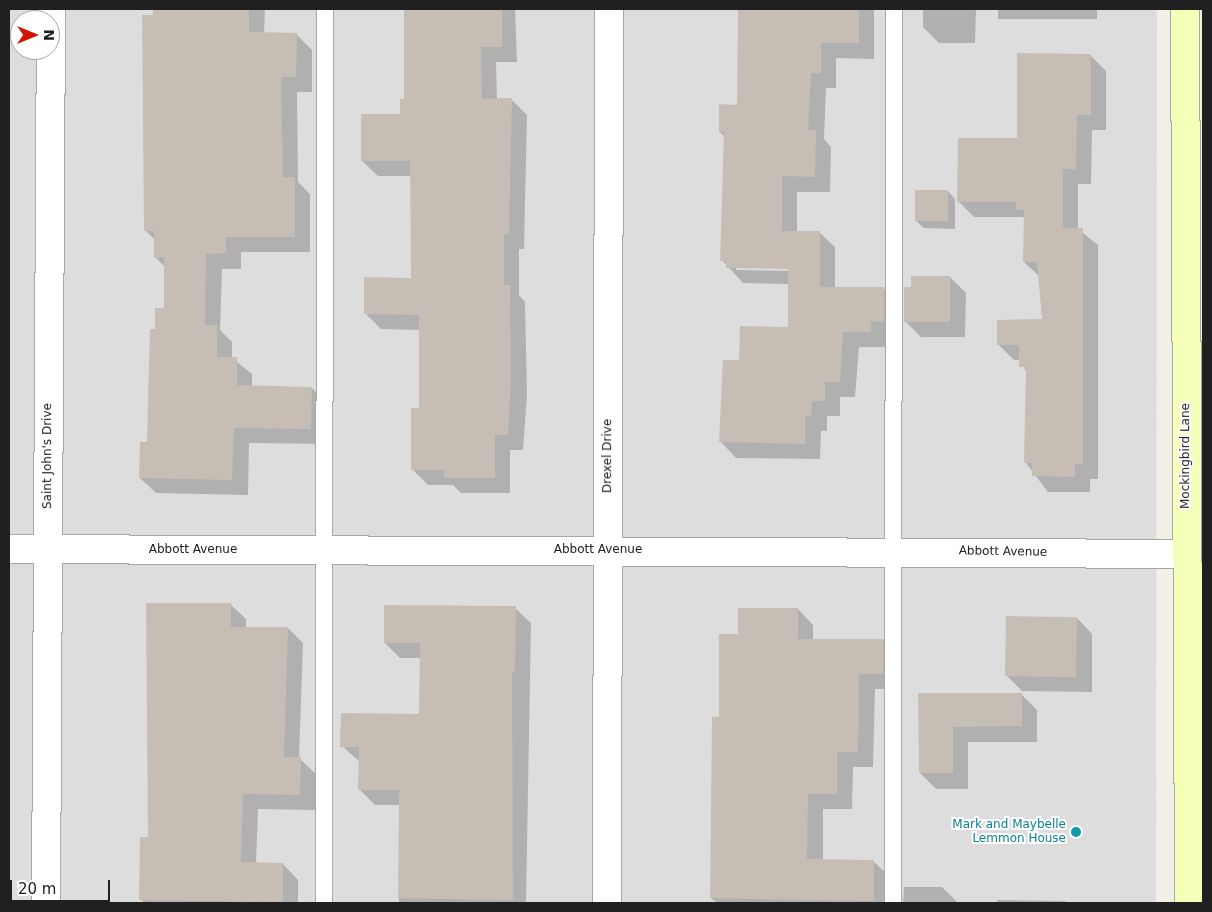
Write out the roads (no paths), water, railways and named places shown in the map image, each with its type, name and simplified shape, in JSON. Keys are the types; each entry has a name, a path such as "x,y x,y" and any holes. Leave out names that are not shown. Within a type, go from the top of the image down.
{"main road":[{"name":"Mockingbird Lane","path":"1185,9 1195,554 1189,903"}],"street":[{"name":"Saint John's Drive","path":"46,903 50,9"},
{"name":"Drexel Drive","path":"606,903 609,9"},
{"name":"Abbott Avenue","path":"9,549 895,551 1195,554"}],"lane":[{"path":"324,903 325,9"},
{"path":"893,903 895,551 894,9"}],"place":[{"name":"Mark and Maybelle Lemmon House","path":"1076,832"}]}
